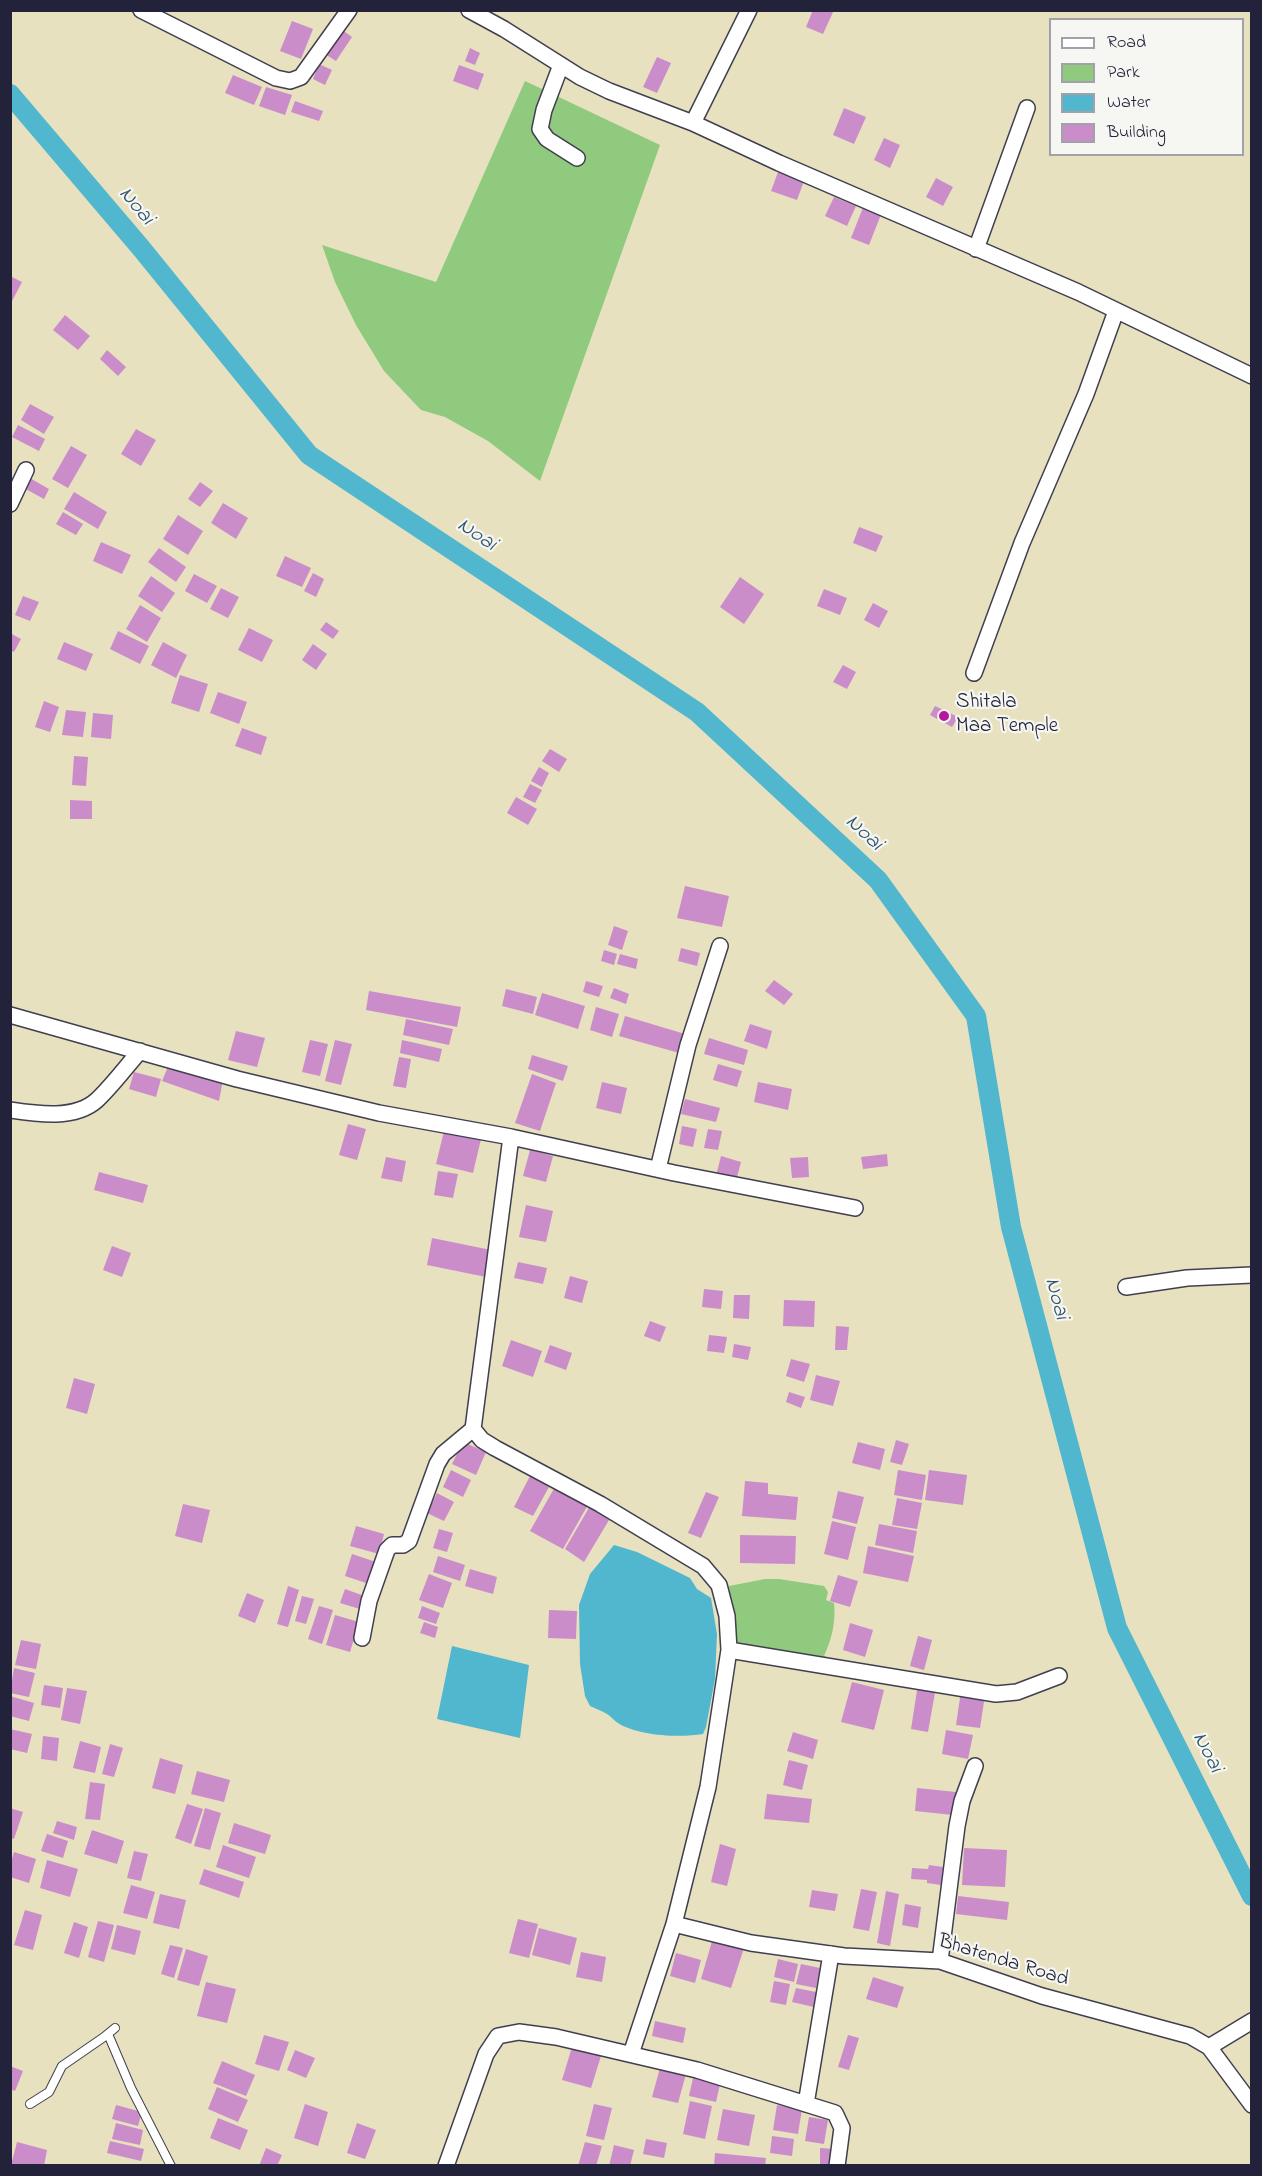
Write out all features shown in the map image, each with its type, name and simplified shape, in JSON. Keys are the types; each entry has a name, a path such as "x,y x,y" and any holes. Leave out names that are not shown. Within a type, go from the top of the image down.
{"street":[{"path":"141,10 276,78 290,81 301,77 349,10"},
{"path":"469,10 504,28 580,77 609,91 693,123 976,249 1078,291 1251,376"},
{"path":"693,123 749,10"},
{"path":"561,65 544,110 540,129 546,139 577,158"},
{"path":"976,249 1027,108"},
{"path":"974,673 1022,543 1086,394 1116,311"},
{"path":"10,504 26,470"},
{"path":"658,1169 688,1045 720,946"},
{"path":"10,1015 237,1078 379,1113 511,1137 855,1208"},
{"path":"10,1110 58,1113 82,1108 95,1101 140,1051"},
{"path":"362,1638 369,1601 387,1550 392,1545 403,1545 409,1541 433,1472 440,1459 452,1445 473,1429 511,1137"},
{"path":"1126,1287 1187,1278 1251,1275"},
{"path":"473,1429 482,1440 495,1448 600,1504 703,1566 719,1585 727,1616 729,1650 708,1787 674,1924 630,2054"},
{"path":"729,1650 996,1694 1017,1692 1038,1686 1059,1676"},
{"path":"940,1961 957,1826 962,1801 975,1766"},
{"name":"Bhatenda Road","path":"674,1924 751,1943 831,1954 940,1961 1042,1996 1190,2036 1209,2048 1251,2105"},
{"path":"806,2104 831,1954"},
{"path":"1209,2048 1251,2021"},
{"path":"446,2166 486,2054 498,2036 519,2032 556,2037 697,2070 835,2113 842,2128 837,2166"}],"lane":[{"path":"30,2104 49,2092 62,2066 115,2028"},
{"path":"108,2034 131,2088 171,2166"}],"green space":[{"path":"525,81 660,145 540,481 488,441 445,417 421,410 384,371 356,325 335,282 322,245 436,282"},
{"path":"765,1579 824,1586 828,1592 826,1600 834,1603 834,1616 833,1630 824,1656 837,1661 804,1659 734,1642 729,1586"}],"water":[{"path":"614,1545 637,1552 690,1578 697,1589 711,1598 717,1634 715,1679 703,1734 671,1736 636,1731 590,1706 585,1696 580,1664 579,1605 590,1574"},
{"path":"452,1646 529,1665 520,1738 437,1719"}],"building":[{"path":"813,10 834,10 823,34 806,27"},
{"path":"292,21 313,29 301,59 280,51"},
{"path":"341,29 352,37 336,61 325,54"},
{"path":"470,48 480,53 475,65 465,61"},
{"path":"657,57 671,63 657,93 643,87"},
{"path":"319,64 332,70 325,85 313,79"},
{"path":"459,65 484,74 478,90 453,81"},
{"path":"233,75 262,87 254,105 225,93"},
{"path":"266,87 292,95 285,115 259,106"},
{"path":"295,101 323,111 319,121 291,112"},
{"path":"844,108 866,117 854,144 833,135"},
{"path":"884,138 900,145 890,168 874,160"},
{"path":"778,172 804,181 797,200 771,191"},
{"path":"936,178 953,187 943,206 926,197"},
{"path":"834,197 856,206 847,226 825,216"},
{"path":"864,205 882,212 869,245 851,238"},
{"path":"10,276 22,282 10,305"},
{"path":"65,315 90,336 78,350 53,330"},
{"path":"107,350 126,367 118,376 100,359"},
{"path":"30,404 54,417 44,434 21,420"},
{"path":"18,425 45,439 39,451 12,437"},
{"path":"136,429 156,440 141,466 121,454"},
{"path":"71,446 87,455 68,488 52,479"},
{"path":"28,477 49,489 44,499 22,487"},
{"path":"200,482 213,491 200,507 188,499"},
{"path":"74,492 107,512 98,529 64,509"},
{"path":"223,503 248,518 236,539 211,523"},
{"path":"63,512 83,524 76,535 56,524"},
{"path":"178,515 203,531 188,555 163,539"},
{"path":"859,527 883,536 876,552 853,543"},
{"path":"101,542 131,555 122,574 93,561"},
{"path":"159,548 186,567 176,582 148,562"},
{"path":"285,556 311,568 302,587 276,576"},
{"path":"313,573 324,579 316,597 304,591"},
{"path":"194,574 217,586 207,603 185,591"},
{"path":"151,576 175,593 162,612 138,596"},
{"path":"740,577 764,594 744,624 720,607"},
{"path":"221,588 239,597 228,618 210,609"},
{"path":"824,589 847,598 840,615 817,606"},
{"path":"23,596 39,602 30,621 15,615"},
{"path":"873,603 888,611 879,628 864,620"},
{"path":"140,605 161,618 147,642 126,629"},
{"path":"326,622 339,631 333,639 320,630"},
{"path":"249,628 273,640 262,662 238,650"},
{"path":"118,631 149,646 140,664 110,649"},
{"path":"10,633 21,639 14,652 10,650"},
{"path":"64,642 93,654 86,671 57,659"},
{"path":"163,642 187,655 176,678 151,665"},
{"path":"313,644 327,654 316,670 302,660"},
{"path":"843,665 856,672 847,689 833,682"},
{"path":"180,675 208,684 199,712 171,703"},
{"path":"218,692 247,702 239,724 210,713"},
{"path":"44,701 59,707 50,732 35,727"},
{"name":"Shitala Maa Temple","path":"935,706 958,717 952,727 930,715"},
{"path":"66,710 86,712 83,737 62,735"},
{"path":"93,713 113,715 111,739 91,737"},
{"path":"242,728 267,737 261,755 235,746"},
{"path":"550,749 567,759 559,772 542,761"},
{"path":"74,756 88,757 86,786 72,785"},
{"path":"539,767 549,773 542,787 531,781"},
{"path":"530,784 542,790 535,803 523,797"},
{"path":"516,797 537,809 528,825 507,813"},
{"path":"70,800 92,801 92,819 70,819"},
{"path":"685,886 729,896 722,927 677,918"},
{"path":"614,926 628,931 622,950 608,945"},
{"path":"681,948 700,953 697,966 678,961"},
{"path":"604,950 617,954 614,965 601,961"},
{"path":"620,954 638,959 636,969 617,964"},
{"path":"774,980 793,994 784,1005 765,991"},
{"path":"586,981 603,986 599,997 583,992"},
{"path":"614,988 629,994 626,1004 610,998"},
{"path":"506,989 537,997 533,1014 502,1006"},
{"path":"369,991 461,1007 457,1027 366,1010"},
{"path":"542,993 585,1006 578,1029 535,1015"},
{"path":"596,1007 619,1014 612,1037 590,1030"},
{"path":"625,1016 685,1034 679,1053 619,1036"},
{"path":"406,1019 453,1029 449,1045 403,1035"},
{"path":"750,1024 772,1031 767,1049 744,1041"},
{"path":"236,1031 265,1038 257,1067 228,1060"},
{"path":"709,1038 748,1050 744,1065 704,1054"},
{"path":"310,1040 328,1044 320,1076 302,1072"},
{"path":"335,1040 352,1044 341,1085 325,1081"},
{"path":"402,1040 442,1049 439,1062 400,1053"},
{"path":"532,1055 568,1066 563,1081 528,1069"},
{"path":"399,1057 411,1059 406,1088 393,1086"},
{"path":"170,1062 224,1075 219,1101 162,1081"},
{"path":"718,1064 742,1071 737,1087 713,1080"},
{"path":"134,1072 161,1079 156,1097 129,1089"},
{"path":"532,1074 556,1083 540,1131 515,1123"},
{"path":"602,1082 627,1088 621,1114 596,1108"},
{"path":"758,1082 792,1089 788,1110 754,1102"},
{"path":"685,1099 720,1108 716,1122 681,1114"},
{"path":"348,1124 366,1129 357,1160 339,1155"},
{"path":"682,1126 697,1129 693,1147 679,1144"},
{"path":"708,1129 722,1131 718,1150 704,1148"},
{"path":"444,1131 481,1139 473,1173 436,1164"},
{"path":"530,1150 553,1156 546,1182 523,1176"},
{"path":"887,1154 888,1166 863,1169 861,1157"},
{"path":"721,1156 741,1162 736,1181 716,1176"},
{"path":"386,1157 406,1161 402,1182 381,1178"},
{"path":"808,1157 809,1177 792,1178 790,1158"},
{"path":"438,1171 458,1174 453,1198 434,1195"},
{"path":"99,1172 148,1185 143,1203 94,1190"},
{"path":"526,1205 553,1211 546,1242 519,1237"},
{"path":"432,1238 491,1250 486,1277 427,1265"},
{"path":"112,1246 131,1253 122,1277 103,1270"},
{"path":"518,1262 547,1268 543,1284 514,1278"},
{"path":"570,1276 588,1281 582,1303 564,1298"},
{"path":"704,1289 723,1291 721,1309 702,1307"},
{"path":"734,1295 750,1295 749,1319 733,1318"},
{"path":"784,1300 815,1301 814,1327 783,1326"},
{"path":"650,1321 666,1327 660,1342 644,1336"},
{"path":"836,1326 849,1327 847,1350 835,1350"},
{"path":"709,1335 727,1337 724,1353 707,1351"},
{"path":"511,1340 542,1351 533,1377 502,1366"},
{"path":"734,1344 751,1347 748,1360 732,1357"},
{"path":"550,1345 572,1353 566,1370 544,1362"},
{"path":"791,1359 810,1364 804,1382 786,1376"},
{"path":"816,1375 840,1381 833,1406 810,1400"},
{"path":"74,1378 95,1384 87,1414 66,1408"},
{"path":"789,1392 805,1397 801,1408 786,1402"},
{"path":"896,1440 909,1444 902,1465 890,1462"},
{"path":"463,1442 486,1452 476,1475 452,1464"},
{"path":"858,1442 885,1449 880,1470 852,1463"},
{"path":"451,1470 471,1480 463,1497 443,1487"},
{"path":"898,1470 926,1475 922,1500 894,1495"},
{"path":"929,1470 967,1475 963,1505 925,1500"},
{"path":"530,1476 549,1487 533,1516 514,1507"},
{"path":"745,1481 768,1483 768,1494 798,1497 796,1520 742,1516"},
{"path":"556,1485 589,1503 563,1549 530,1531"},
{"path":"838,1491 864,1497 857,1524 832,1518"},
{"path":"706,1492 719,1497 701,1538 688,1533"},
{"path":"437,1493 454,1502 444,1521 427,1513"},
{"path":"897,1498 922,1503 917,1529 892,1525"},
{"path":"183,1504 210,1510 202,1543 175,1536"},
{"path":"590,1506 609,1520 584,1562 565,1549"},
{"path":"832,1521 856,1527 848,1560 824,1554"},
{"path":"879,1524 917,1531 913,1553 875,1545"},
{"path":"356,1526 384,1534 379,1554 350,1546"},
{"path":"439,1529 453,1533 447,1552 433,1548"},
{"path":"740,1535 796,1536 795,1564 740,1563"},
{"path":"868,1546 914,1556 908,1582 863,1573"},
{"path":"352,1554 379,1563 372,1585 345,1576"},
{"path":"438,1556 465,1565 460,1581 433,1572"},
{"path":"470,1569 497,1577 493,1594 465,1586"},
{"path":"429,1574 452,1583 443,1608 419,1600"},
{"path":"838,1575 858,1581 850,1607 830,1601"},
{"path":"288,1586 299,1590 288,1627 277,1624"},
{"path":"345,1589 367,1597 363,1610 340,1603"},
{"path":"247,1593 264,1600 255,1623 238,1616"},
{"path":"302,1596 314,1599 306,1624 295,1621"},
{"path":"319,1606 333,1610 322,1644 308,1639"},
{"path":"422,1606 440,1613 436,1624 418,1618"},
{"path":"549,1610 577,1611 576,1639 548,1638"},
{"path":"335,1615 359,1622 350,1652 326,1645"},
{"path":"424,1622 438,1627 435,1638 420,1633"},
{"path":"850,1623 873,1630 865,1657 843,1650"},
{"path":"918,1636 932,1640 924,1670 910,1666"},
{"path":"21,1640 41,1644 36,1669 15,1665"},
{"path":"14,1668 35,1673 29,1697 10,1693"},
{"path":"852,1682 884,1690 874,1730 841,1722"},
{"path":"918,1684 936,1687 928,1732 911,1729"},
{"path":"44,1685 63,1688 60,1708 41,1705"},
{"path":"67,1688 87,1691 80,1724 61,1720"},
{"path":"961,1691 985,1695 980,1728 956,1725"},
{"path":"10,1696 34,1703 29,1721 10,1716"},
{"path":"10,1729 32,1734 27,1753 10,1749"},
{"path":"946,1730 973,1735 968,1759 942,1754"},
{"path":"793,1732 818,1740 813,1759 787,1751"},
{"path":"43,1736 59,1738 57,1761 41,1759"},
{"path":"80,1741 101,1747 95,1773 73,1768"},
{"path":"110,1744 123,1748 114,1777 102,1774"},
{"path":"160,1758 183,1765 175,1794 152,1788"},
{"path":"789,1760 808,1765 802,1790 783,1785"},
{"path":"197,1771 230,1780 224,1802 191,1794"},
{"path":"90,1782 105,1784 100,1820 85,1819"},
{"path":"917,1788 956,1792 953,1815 915,1811"},
{"path":"767,1794 812,1799 809,1823 764,1819"},
{"path":"187,1804 203,1809 191,1844 175,1838"},
{"path":"10,1808 23,1812 14,1839 10,1838"},
{"path":"205,1808 221,1813 210,1850 194,1846"},
{"path":"57,1821 77,1827 74,1840 53,1833"},
{"path":"234,1823 271,1835 265,1854 228,1843"},
{"path":"92,1830 124,1841 117,1864 84,1854"},
{"path":"47,1834 68,1841 63,1858 41,1851"},
{"path":"720,1844 736,1849 727,1886 711,1882"},
{"path":"223,1845 256,1857 249,1878 216,1867"},
{"path":"964,1848 1007,1850 1005,1887 962,1885"},
{"path":"134,1851 148,1854 141,1881 127,1878"},
{"path":"14,1852 36,1859 29,1883 10,1877"},
{"path":"47,1860 78,1869 70,1897 40,1888"},
{"path":"929,1865 943,1867 941,1885 927,1883 927,1880 911,1879 912,1868 928,1869"},
{"path":"204,1869 244,1882 239,1898 199,1884"},
{"path":"131,1885 155,1892 147,1919 123,1913"},
{"path":"861,1889 877,1892 869,1931 853,1928"},
{"path":"812,1890 838,1894 835,1911 809,1907"},
{"path":"886,1891 899,1894 890,1946 877,1943"},
{"path":"160,1894 186,1900 179,1929 153,1923"},
{"path":"958,1896 1009,1902 1007,1920 956,1914"},
{"path":"905,1904 921,1907 918,1928 902,1925"},
{"path":"25,1910 42,1915 33,1950 14,1945"},
{"path":"518,1919 538,1924 529,1958 509,1953"},
{"path":"98,1921 114,1925 104,1962 88,1957"},
{"path":"74,1922 88,1927 79,1958 64,1953"},
{"path":"117,1925 141,1931 135,1955 111,1949"},
{"path":"539,1928 577,1938 570,1965 532,1955"},
{"path":"713,1938 744,1948 731,1988 701,1979"},
{"path":"170,1945 183,1948 174,1978 161,1974"},
{"path":"186,1949 208,1956 199,1986 177,1980"},
{"path":"581,1952 606,1957 602,1982 576,1977"},
{"path":"676,1953 701,1960 695,1983 670,1976"},
{"path":"778,1959 798,1964 794,1982 774,1977"},
{"path":"801,1964 820,1968 816,1988 796,1984"},
{"path":"873,1977 904,1987 897,2008 866,1999"},
{"path":"774,1981 790,1984 786,2005 770,2002"},
{"path":"206,1982 236,1989 227,2023 197,2016"},
{"path":"796,1988 821,1993 818,2008 792,2002"},
{"path":"655,2021 686,2028 683,2043 652,2036"},
{"path":"264,2035 289,2042 279,2071 255,2064"},
{"path":"848,2035 859,2038 849,2070 838,2067"},
{"path":"572,2047 601,2056 591,2088 562,2080"},
{"path":"295,2050 315,2058 306,2078 287,2070"},
{"path":"222,2061 255,2075 246,2096 213,2083"},
{"path":"10,2066 23,2071 15,2091 10,2089"},
{"path":"660,2068 686,2074 678,2103 652,2097"},
{"path":"693,2078 720,2084 716,2102 689,2096"},
{"path":"217,2087 248,2100 238,2122 208,2109"},
{"path":"690,2101 712,2106 705,2139 683,2134"},
{"path":"305,2104 328,2112 318,2146 294,2138"},
{"path":"594,2104 612,2108 604,2140 586,2136"},
{"path":"116,2105 142,2112 138,2126 112,2119"},
{"path":"777,2105 802,2109 798,2134 773,2130"},
{"path":"723,2109 755,2115 749,2146 717,2140"},
{"path":"809,2117 828,2120 824,2144 805,2141"},
{"path":"218,2118 248,2130 240,2150 210,2138"},
{"path":"116,2123 143,2130 140,2145 112,2139"},
{"path":"357,2123 376,2130 365,2159 347,2153"},
{"path":"772,2136 794,2139 792,2156 770,2153"},
{"path":"646,2139 667,2143 664,2158 643,2154"},
{"path":"110,2141 144,2149 141,2161 107,2153"},
{"path":"17,2142 47,2150 44,2166 11,2165"},
{"path":"585,2142 602,2146 596,2166 578,2166"},
{"path":"614,2145 634,2150 630,2166 609,2166"},
{"path":"266,2148 282,2155 277,2166 259,2166"},
{"path":"820,2148 835,2149 833,2165 820,2164"},
{"path":"715,2153 766,2158 765,2166 714,2166"}],"waterway":[{"name":"Noai","path":"10,94 141,248 309,455 697,712 878,880 976,1016 1011,1227 1117,1628 1252,1896"}],"place":[{"name":"Shitala Maa Temple","path":"944,716"}]}
